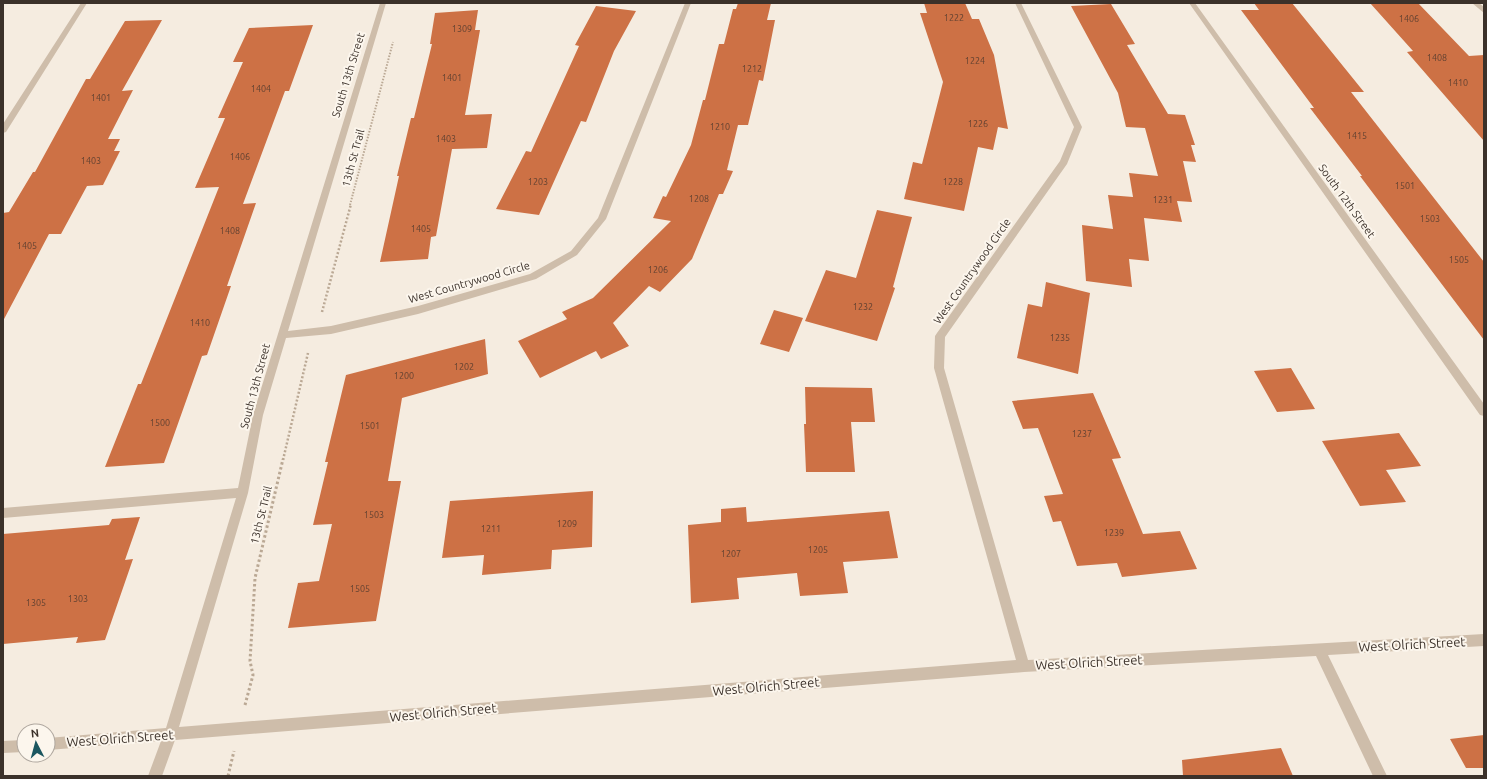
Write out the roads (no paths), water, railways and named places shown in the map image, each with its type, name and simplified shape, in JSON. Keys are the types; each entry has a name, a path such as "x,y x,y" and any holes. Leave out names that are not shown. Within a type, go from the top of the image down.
{"street":[{"path":"3,130 84,3"},
{"name":"South 13th Street","path":"155,776 170,735 243,493 258,415 383,3"},
{"name":"West Countrywood Circle","path":"282,336 331,330 418,310 533,277 574,253 602,219 688,3"},
{"name":"West Countrywood Circle","path":"1018,3 1078,127 1064,162 940,336 939,368 1024,666"},
{"name":"South 12th Street","path":"1192,3 1484,412"},
{"path":"1475,3 1484,11"},
{"path":"3,513 243,493"},
{"name":"West Olrich Street","path":"56,743 1024,666 1484,640"},
{"path":"1319,649 1380,776"},
{"path":"3,747 16,746"}]}
